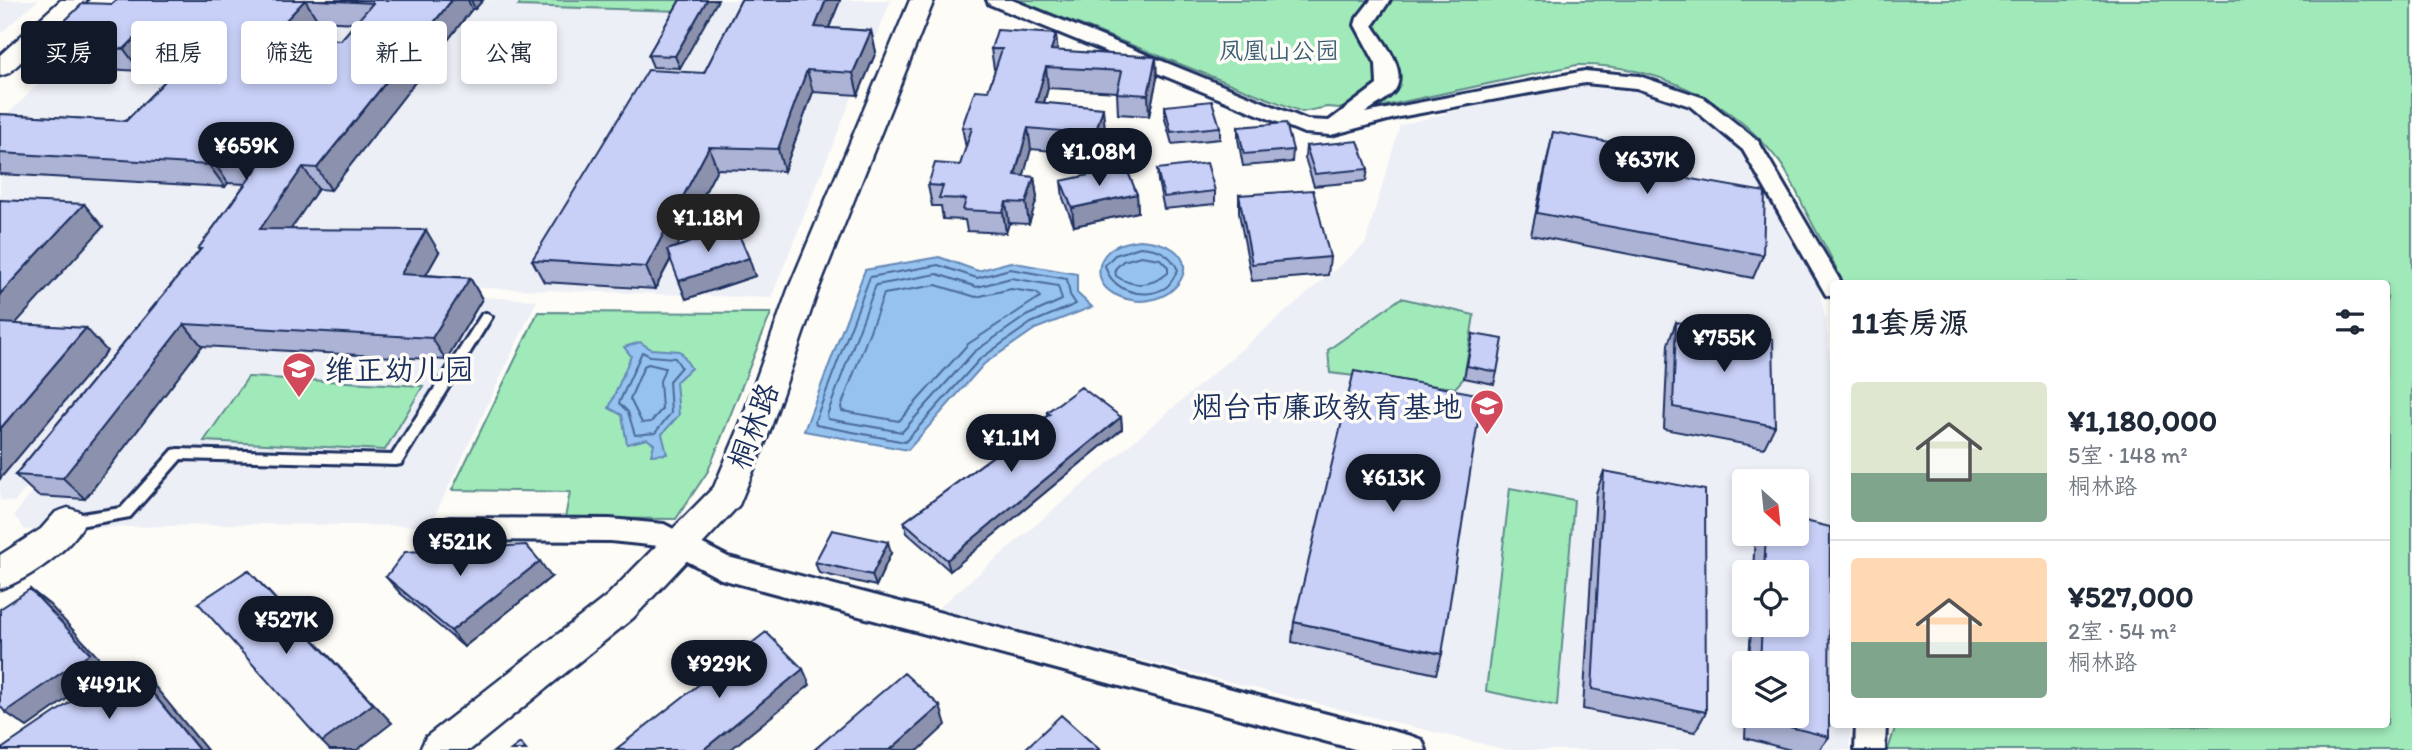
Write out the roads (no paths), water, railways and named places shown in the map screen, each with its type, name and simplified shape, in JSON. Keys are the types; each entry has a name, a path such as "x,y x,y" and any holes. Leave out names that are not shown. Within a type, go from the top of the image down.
{"street":[{"path":"0,68 75,0"},
{"name":"桐林路","path":"440,750 620,607 727,495 753,433 803,290 922,0"},
{"path":"996,0 1304,126 1331,128 1399,111 1585,77 1639,82 1697,102 1751,146 1830,282"},
{"path":"1331,128 1386,88 1390,79 1390,70 1364,25 1366,18 1381,0"},
{"path":"0,574 53,539 68,522"},
{"path":"449,529 610,530 664,535 721,567 1411,750"},
{"path":"1870,750 1871,728"}],"lane":[{"path":"68,522 125,513 178,454 396,460 486,317"}],"water":[{"path":"1140,240 1165,245 1180,255 1184,268 1180,280 1170,292 1154,299 1135,301 1107,289 1099,271 1103,258 1114,247"},
{"path":"939,257 978,271 1010,262 1077,274 1077,293 1092,307 1035,329 984,364 908,450 804,431 865,270"},
{"path":"640,342 651,349 680,351 691,368 676,382 679,415 662,434 667,454 651,455 654,444 647,439 627,444 622,415 609,408 631,356 624,347"}],"place":[{"name":"维正幼儿园","path":"299,399"},
{"name":"烟台市廉政教育基地","path":"1487,436"}],"park label":[{"name":"凤凰山公园","path":"1279,50"}]}
